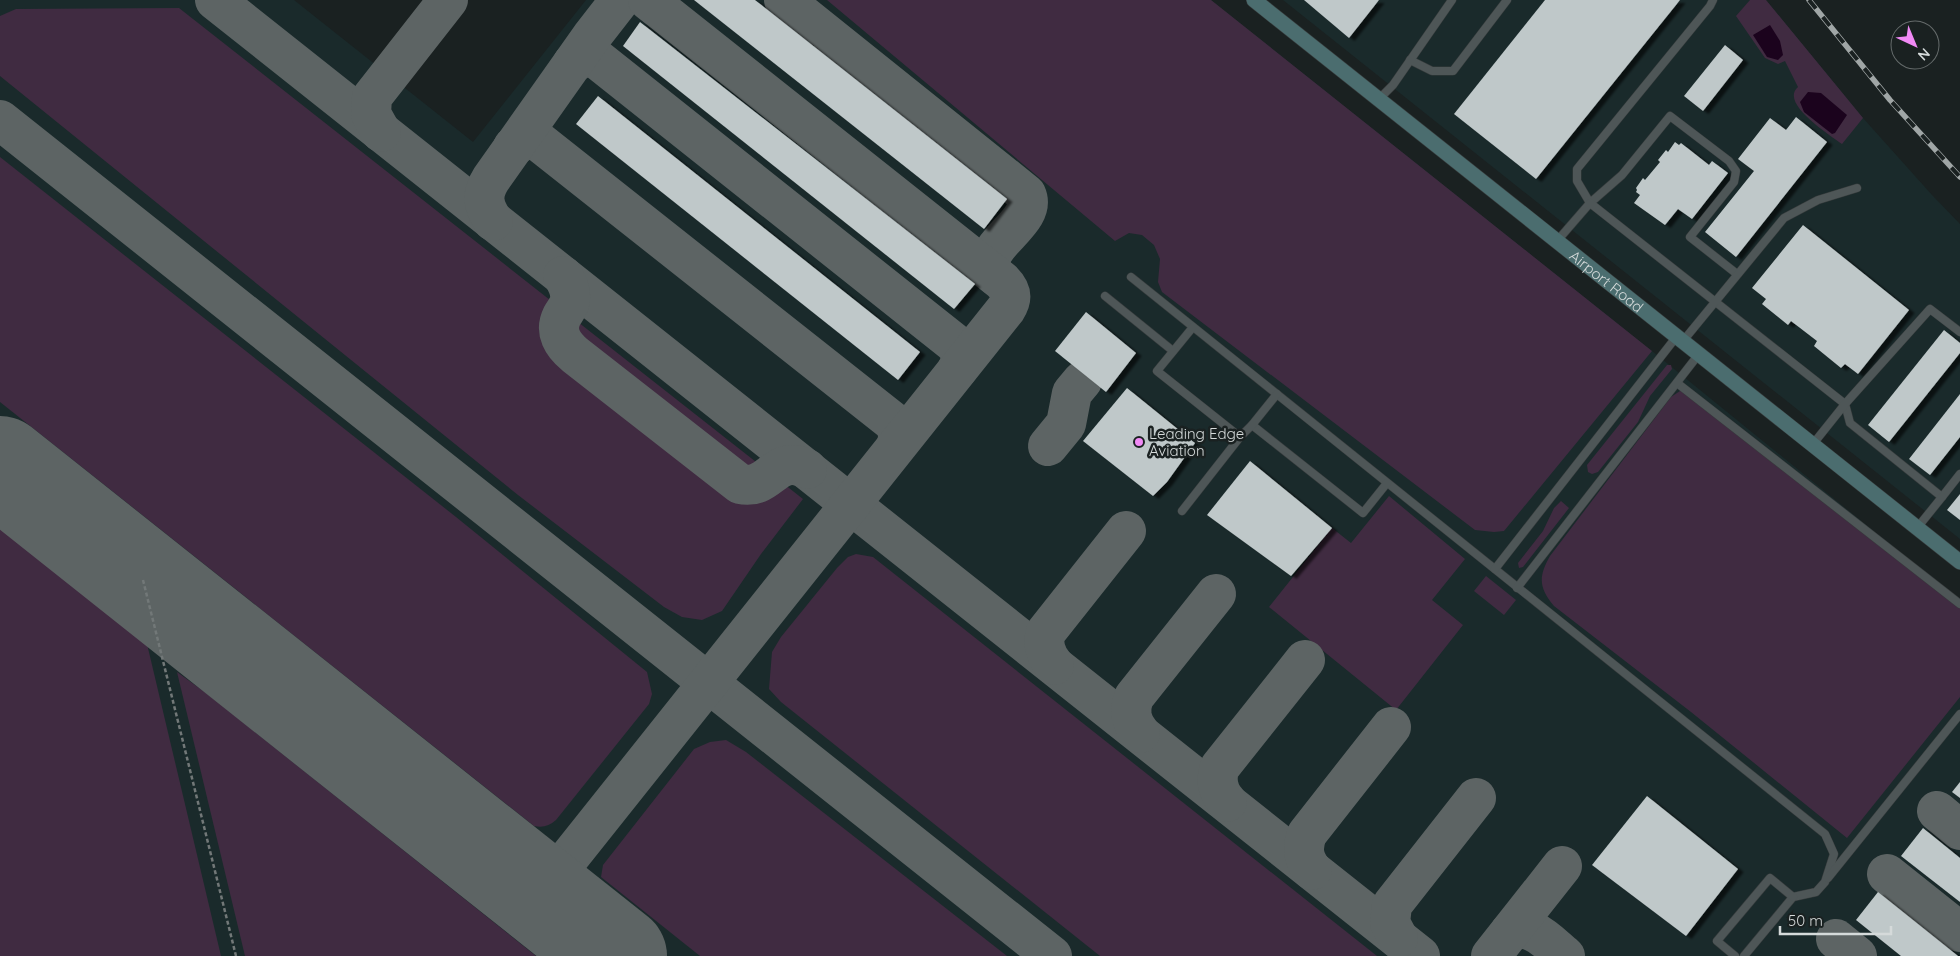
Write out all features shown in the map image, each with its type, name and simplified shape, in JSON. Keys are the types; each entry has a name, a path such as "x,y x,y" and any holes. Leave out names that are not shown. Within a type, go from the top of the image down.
{"street":[{"name":"Airport Road","path":"1254,0 1960,562"}],"lane":[{"path":"1379,99 1410,60 1452,0"},
{"path":"1410,60 1432,70 1453,71 1507,0"},
{"path":"1713,0 1577,169 1578,181 1590,203 1845,404 1850,422 1942,497"},
{"path":"1557,241 1590,203 1622,176 1670,116 1729,161 1736,171 1734,182 1690,237 1737,274"},
{"path":"1495,569 1680,339 1715,301 1784,218 1818,200 1857,188"},
{"path":"1131,277 1824,834 1834,854 1825,882"},
{"path":"1105,296 1173,351"},
{"path":"1813,444 1845,404 1930,309 1960,332"},
{"path":"1193,326 1157,371 1240,437"},
{"path":"1518,588 1699,354"},
{"path":"1677,383 1960,604"},
{"path":"1182,511 1240,437 1277,394"},
{"path":"1252,425 1363,513 1387,483"},
{"path":"1918,528 1960,474"},
{"path":"1744,956 1793,897 1816,892 1825,882 1960,714"},
{"path":"1735,956 1717,941 1770,878 1793,897"}],"path":[{"path":"143,580 236,956"}],"shaded area":[{"path":"0,0 294,0 473,142 586,0 1211,0 1652,351 1960,601 1960,956 0,956"},
{"path":"827,0 1211,0 1652,351 1504,531 1475,530 1162,292 1158,282 1160,259 1154,245 1142,235 1129,233 1115,241"},
{"path":"1283,0 1766,0 1863,118 1960,224 1960,539"},
{"path":"1750,0 1766,0 1863,118 1842,144 1800,110 1795,101 1794,94 1798,87 1785,61 1778,64 1765,58 1736,16"},
{"path":"179,8 803,499 761,554 722,611 702,620 682,617 664,607 518,495 0,76 0,16 16,9"},
{"path":"1770,25 1780,41 1783,55 1778,60 1767,57 1753,35"},
{"path":"1808,92 1821,93 1847,115 1835,133 1832,134 1804,112 1800,102"},
{"path":"0,157 456,517 647,672 652,694 649,704 556,820 546,826 534,826 0,402"},
{"path":"1667,365 1671,365 1672,369 1650,396 1638,422 1598,472 1592,474 1588,472 1587,465"},
{"path":"1683,389 1960,604 1960,697 1847,838 1691,712 1554,606 1545,594 1542,576 1550,556 1671,397"},
{"path":"1389,496 1465,559 1432,600 1463,625 1396,710 1269,607 1332,528 1351,543"},
{"path":"1561,501 1569,508 1523,567 1519,568 1518,563 1543,531 1554,508"},
{"path":"0,513 143,627 221,956 0,956"},
{"path":"856,554 873,557 1377,956 1100,956 781,702 769,689 772,652 781,637 837,568 848,557"},
{"path":"1486,576 1516,600 1504,615 1474,591"},
{"path":"177,672 206,693 536,956 245,956"},
{"path":"726,740 746,752 1007,956 700,956 601,877 603,865 694,749 710,742"}],"building":[{"path":"694,0 755,0 1007,199 984,229"},
{"path":"1304,0 1379,0 1349,38"},
{"path":"1545,0 1680,0 1536,179 1454,114"},
{"path":"640,22 975,284 954,309 623,46"},
{"path":"1725,45 1743,60 1703,111 1684,96"},
{"path":"598,96 920,352 898,380 576,124"},
{"path":"1796,117 1827,142 1736,257 1705,232 1754,171 1738,159 1770,118 1786,130"},
{"path":"1675,142 1679,145 1681,143 1709,165 1712,161 1728,173 1692,219 1678,209 1665,225 1634,203 1640,195 1636,192 1636,188 1643,178 1645,180 1660,162 1658,160 1666,150 1668,152"},
{"path":"1803,225 1909,310 1858,374 1845,364 1841,368 1814,346 1817,341 1791,321 1788,325 1762,304 1766,299 1752,288"},
{"path":"1086,312 1136,353 1106,392 1055,351"},
{"path":"1944,330 1960,343 1960,353 1889,442 1868,425"},
{"name":"Leading Edge Aviation","path":"1127,388 1195,443 1167,482 1153,496 1083,441"},
{"path":"1960,394 1960,437 1930,475 1909,459"},
{"path":"1250,461 1332,528 1291,576 1207,515"},
{"path":"1960,494 1960,520 1947,510"},
{"path":"1960,782 1960,798 1952,792"},
{"path":"1647,796 1738,869 1686,936 1592,865"},
{"path":"1923,828 1960,858 1960,902 1901,856"},
{"path":"1878,892 1958,956 1901,956 1856,920"}],"taxiway":[{"path":"215,0 1420,956"},
{"path":"381,132 371,114 372,97 448,0"},
{"path":"493,221 484,200 491,179 592,36 620,0"},
{"path":"581,928 562,908 555,895 554,887 560,869 1006,309 1010,298 1009,291 1002,281 648,0"},
{"path":"784,0 1026,194 1028,205 1024,216 998,246 992,256 990,266 996,276"},
{"path":"573,63 586,56 598,60 953,342 961,355 957,370"},
{"path":"0,120 1052,956"},
{"path":"513,147 526,138 538,141 892,421 899,431 897,444"},
{"path":"563,276 569,290 570,301 562,316 559,333 567,347 575,355 740,484 750,485 759,482 787,466 796,465 807,469"},
{"path":"1048,446 1066,424 1072,393 1082,381"},
{"path":"1054,665 1049,658 1044,641 1046,632 1126,531"},
{"path":"1140,733 1132,716 1134,697 1216,594"},
{"path":"1227,802 1218,786 1220,767 1305,660"},
{"path":"1312,870 1304,853 1307,834 1391,727"},
{"path":"1398,938 1390,923 1392,905 1476,798"},
{"path":"1937,811 1960,830"},
{"path":"500,863 518,873 534,877 549,873 566,860"},
{"path":"1491,956 1562,866"},
{"path":"1887,874 1960,932"},
{"path":"1510,932 1517,929 1532,931 1565,956"},
{"path":"1836,939 1857,956"}],"runway":[{"path":"0,466 617,956"}],"railway":[{"path":"1809,0 1890,100 1960,177"}],"place":[{"name":"Leading Edge Aviation","path":"1139,442"}]}
